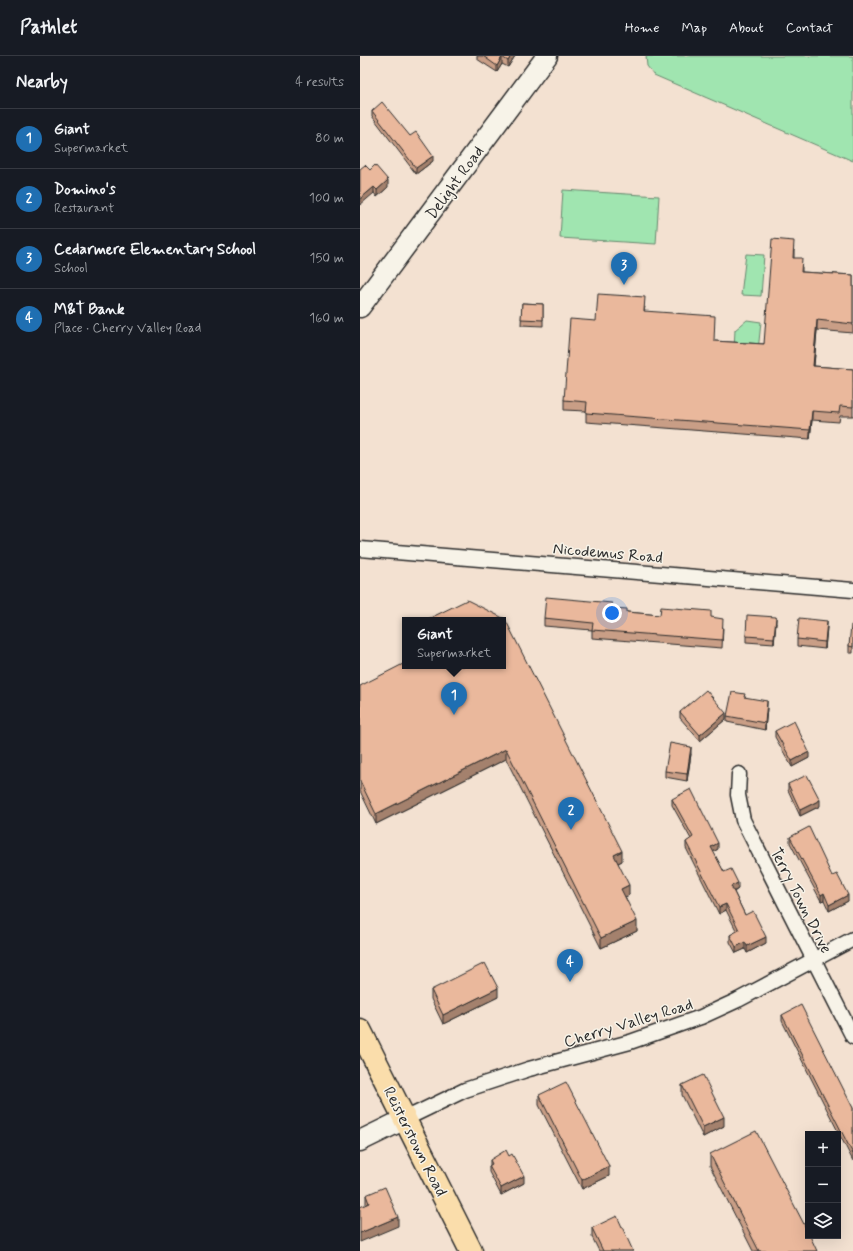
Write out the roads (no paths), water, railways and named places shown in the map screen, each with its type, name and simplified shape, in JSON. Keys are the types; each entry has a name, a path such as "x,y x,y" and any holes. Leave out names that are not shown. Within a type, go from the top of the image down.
{"main road":[{"name":"Reisterstown Road","path":"360,1030 471,1251"}],"street":[{"name":"Delight Road","path":"360,307 547,56"},
{"name":"Nicodemus Road","path":"360,549 853,590"},
{"name":"Terry Town Drive","path":"739,774 738,795 743,820 853,1037"},
{"name":"Cherry Valley Road","path":"405,1119 465,1090 529,1069 630,1042 701,1017 738,1000 853,939"},
{"path":"360,1141 405,1119"}],"place":[{"name":"Cedarmere Elementary School","path":"624,285"},
{"name":"Giant","path":"454,715"},
{"name":"Domino's","path":"571,830"},
{"name":"M&T Bank","path":"570,982"}]}
